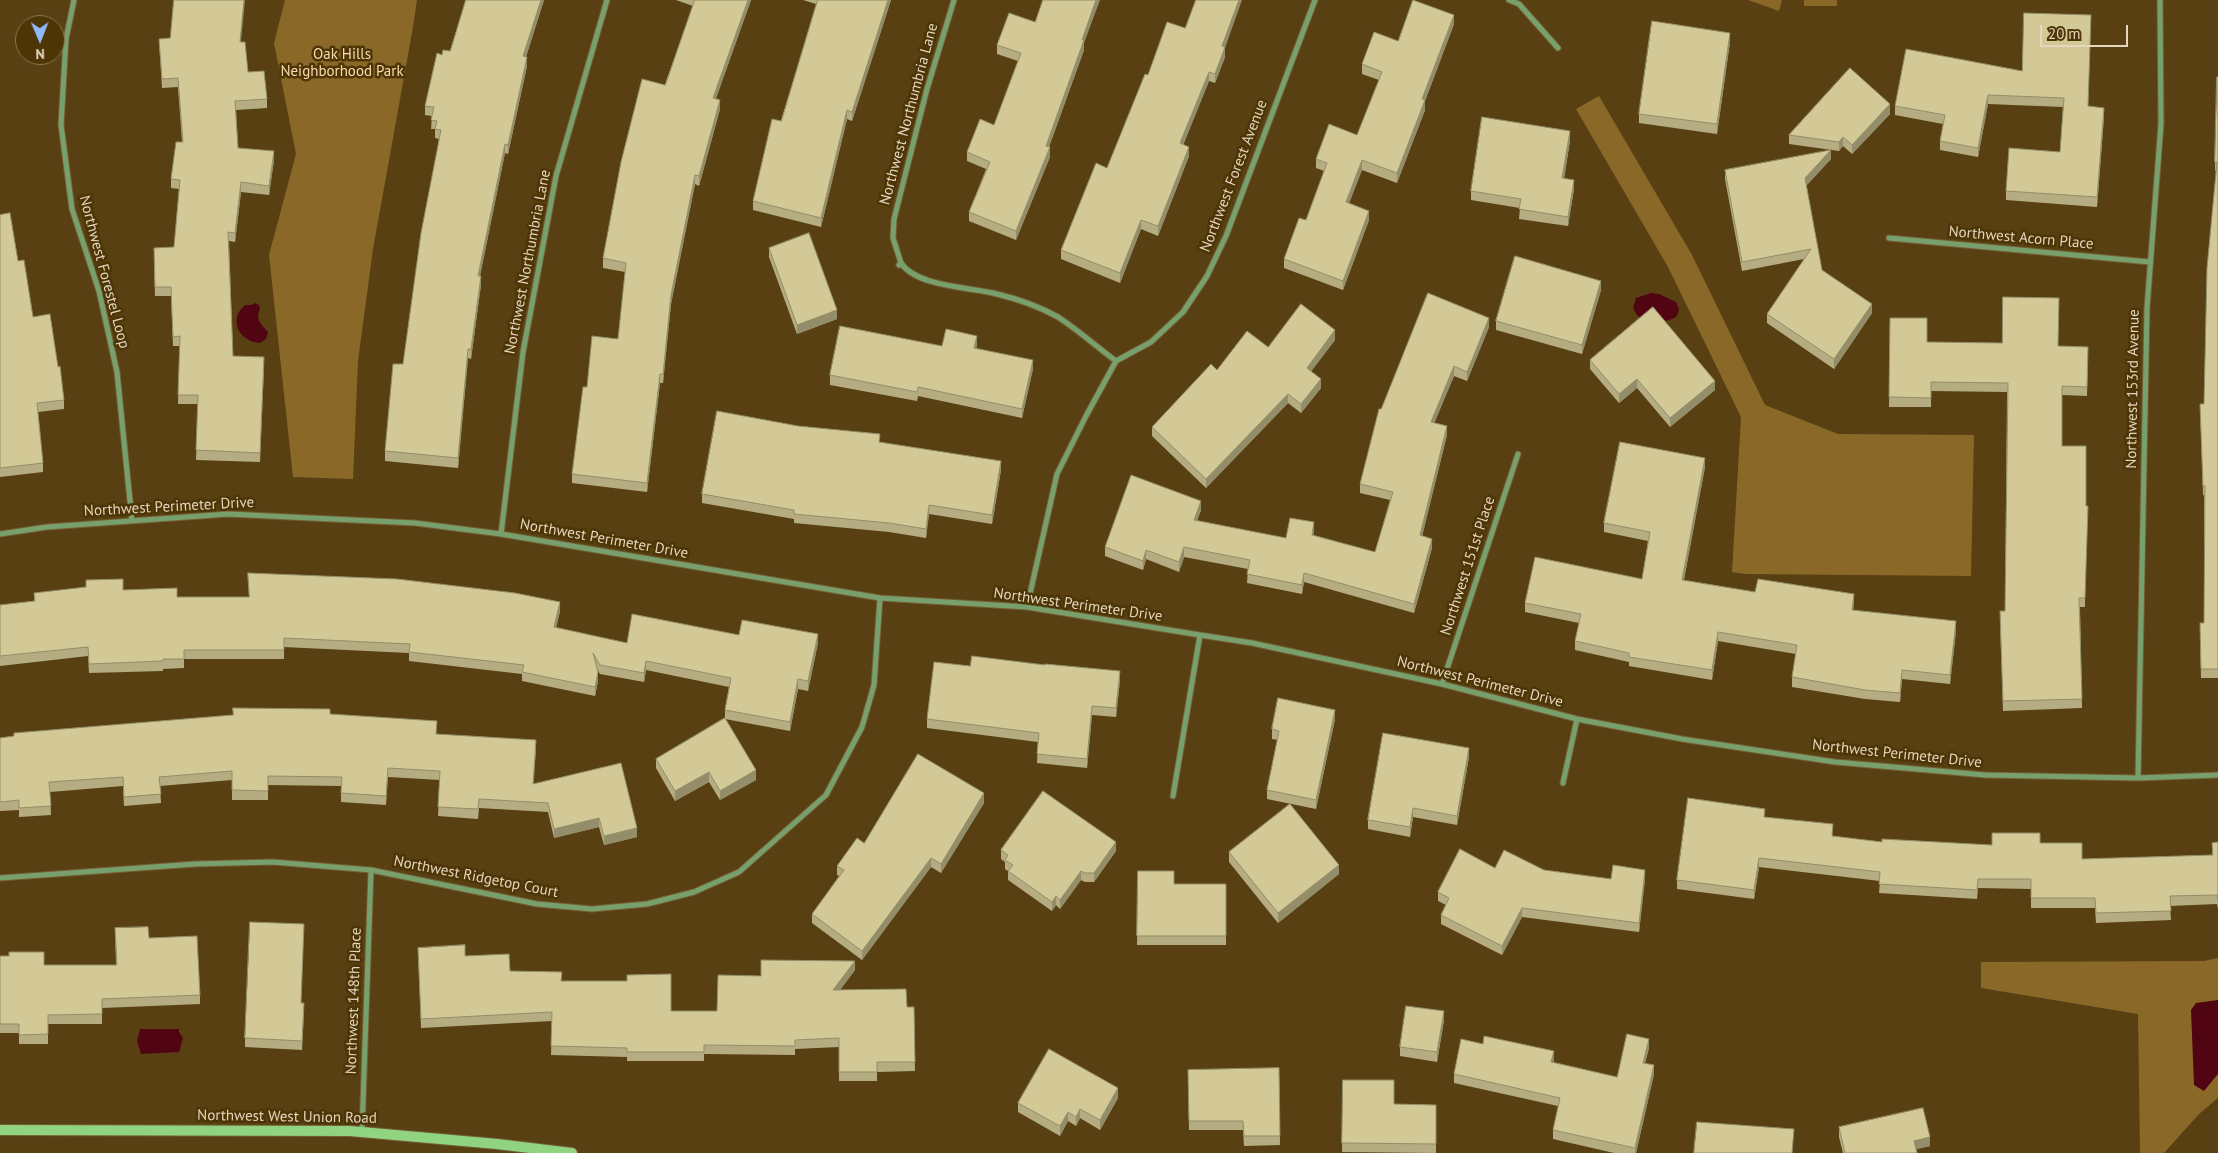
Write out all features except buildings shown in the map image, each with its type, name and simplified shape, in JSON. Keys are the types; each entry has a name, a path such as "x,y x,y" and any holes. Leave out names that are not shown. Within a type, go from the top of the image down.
{"street":[{"name":"Northwest Forestel Loop","path":"74,0 66,39 61,125 72,209 99,291 117,372 132,521"},
{"name":"Northwest Northumbria Lane","path":"501,534 523,352 556,176 607,0"},
{"name":"Northwest Northumbria Lane","path":"954,0 927,88 894,219 892,238 900,264 906,271 919,278 997,294 1058,317 1116,361"},
{"name":"Northwest Forest Avenue","path":"1116,361 1150,342 1183,312 1207,276 1226,236 1314,0"},
{"path":"1509,0 1519,4 1558,48"},
{"name":"Northwest 153rd Avenue","path":"2138,778 2147,317 2161,124 2160,0"},
{"name":"Northwest Acorn Place","path":"1888,238 2150,262"},
{"path":"1027,607 1057,474 1116,361"},
{"name":"Northwest 151st Place","path":"1442,684 1518,454"},
{"name":"Northwest Perimeter Drive","path":"0,534 47,527 228,514 415,523 501,534 880,598 1027,607 1200,634 1252,643 1442,684 1577,719 1692,741 1835,762 1984,775 2138,778 2218,775"},
{"name":"Northwest Ridgetop Court","path":"0,878 205,863 273,862 371,870 537,904 592,909 647,904 684,895 739,872 826,795 862,727 874,685 880,598"},
{"path":"1173,796 1200,634"},
{"name":"Northwest Perimeter Drive","path":"1563,783 1577,719"},
{"name":"Northwest 148th Place","path":"362,1132 371,870"},
{"name":"Northwest West Union Road","path":"0,1130 362,1132 572,1153"}],"green space":[{"name":"Oak Hills Neighborhood Park","path":"285,0 417,0 373,249 358,361 353,479 293,477 269,255 296,154 274,43"},
{"path":"1748,0 1782,0 1779,11"},
{"path":"1804,0 1837,0 1837,6 1804,6"},
{"path":"1599,96 1692,255 1765,405 1838,434 1974,435 1971,576 1745,574 1732,572 1741,417 1668,267 1576,109"},
{"path":"2218,958 2218,1098 2199,1114 2164,1153 2140,1153 2138,1014 1981,988 1981,962 2204,961"}],"shaded area":[{"path":"1651,293 1659,294 1676,302 1679,309 1677,316 1670,320 1654,321 1638,316 1633,308 1636,298"},
{"path":"255,303 259,305 258,316 268,332 266,339 260,343 247,339 238,329 237,323 237,317 245,305"},
{"path":"2218,1000 2218,1074 2204,1091 2194,1085 2191,1010 2196,1003"},
{"path":"140,1029 179,1029 183,1038 179,1052 141,1054 137,1041"}]}
